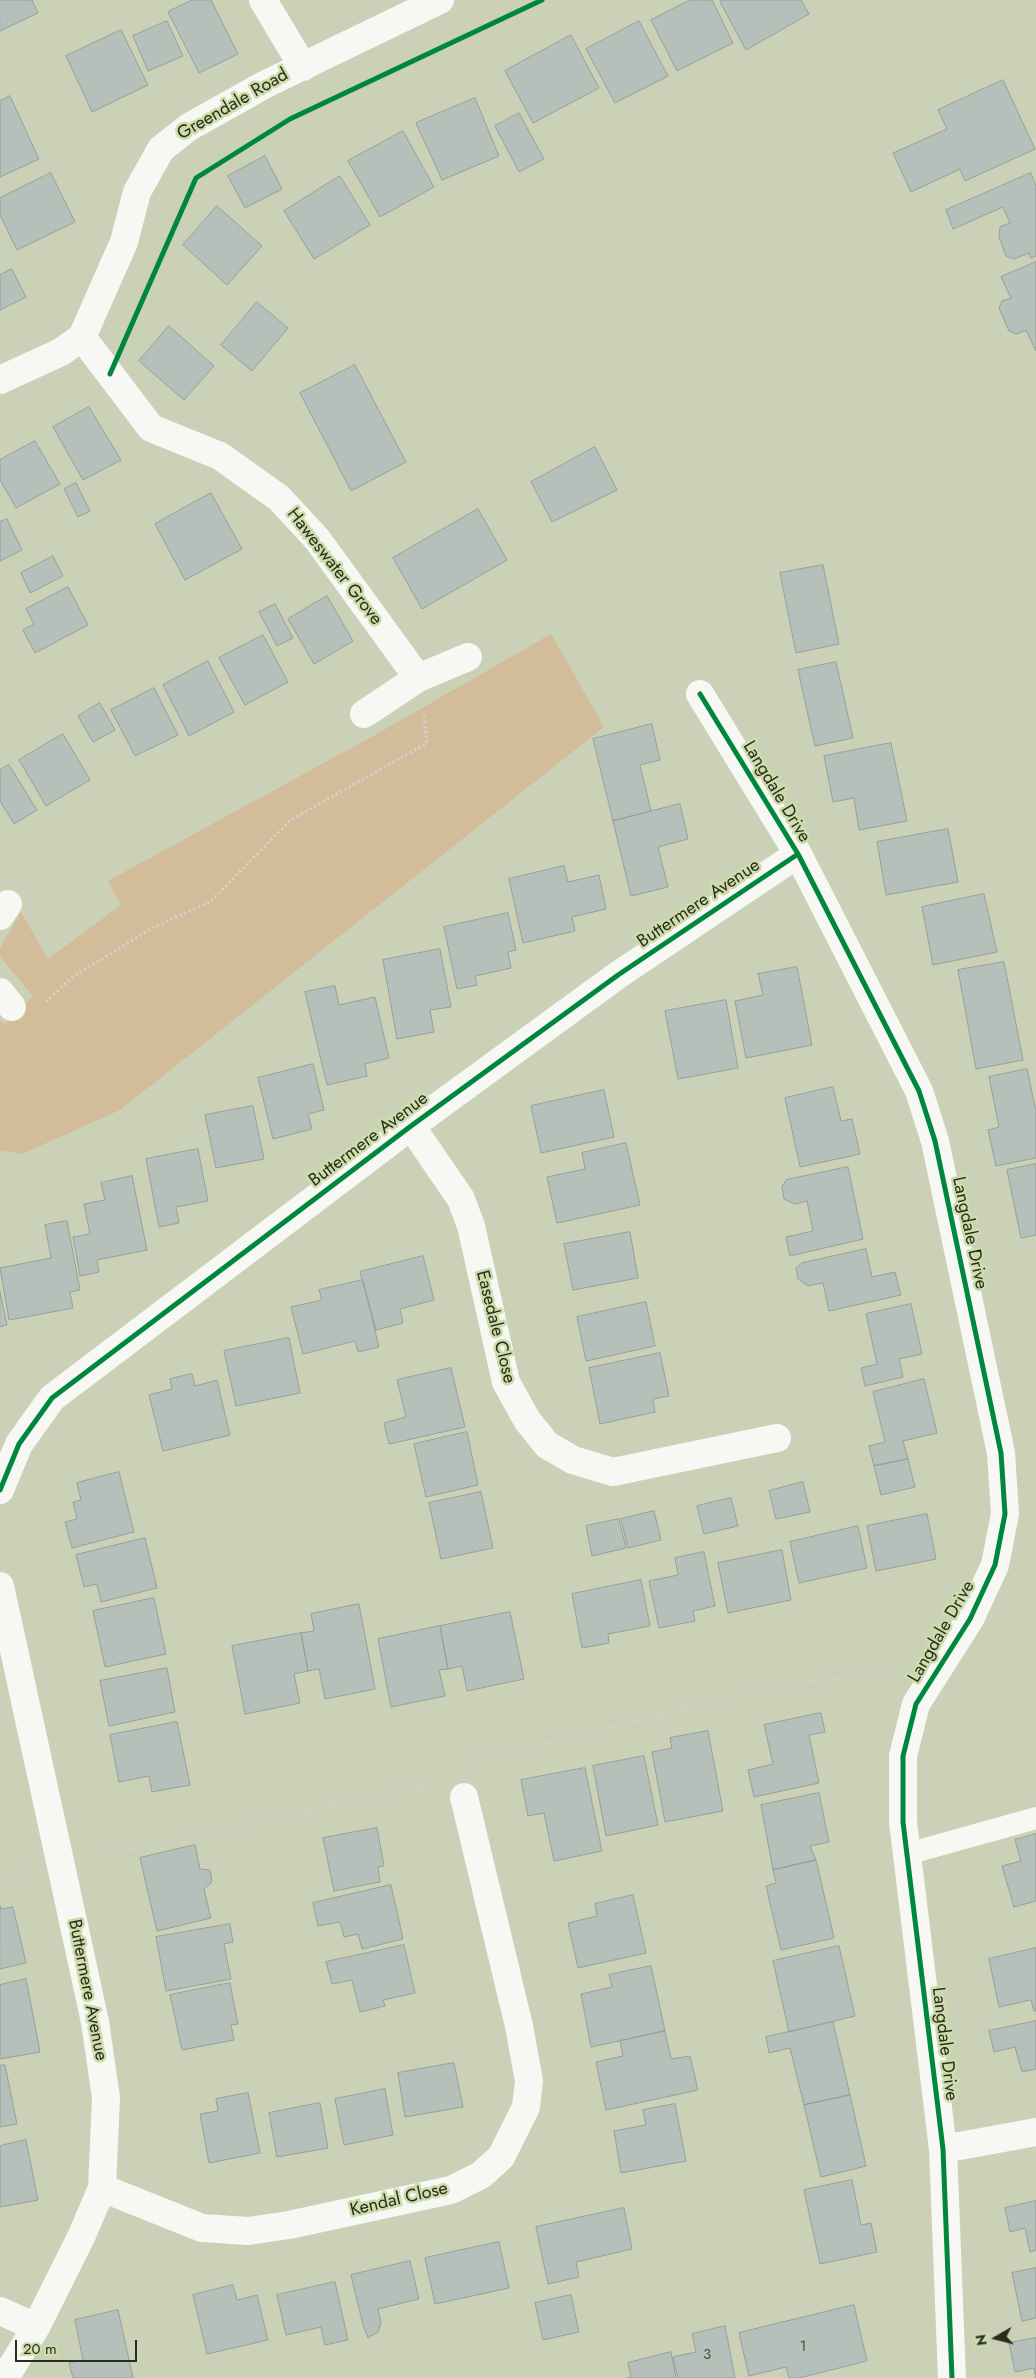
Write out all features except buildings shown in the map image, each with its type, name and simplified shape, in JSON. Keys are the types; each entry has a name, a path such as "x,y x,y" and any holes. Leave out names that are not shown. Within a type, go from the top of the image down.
{"street":[{"path":"263,0 303,67"},
{"name":"Greendale Road","path":"82,337 124,242 137,192 161,149 189,127 264,86 440,0"},
{"path":"0,380 61,352 82,337"},
{"name":"Haweswater Grove","path":"82,337 151,428 220,456 279,498 317,539 418,678"},
{"path":"364,714 418,678 468,657"},
{"name":"Langdale Drive","path":"700,694 798,854 919,1091 935,1141 1000,1454 1005,1514 995,1565 970,1619 916,1704 903,1756 903,1822 943,2149 952,2378"},
{"name":"Buttermere Avenue","path":"0,1490 19,1444 52,1398 411,1126 618,975 798,854"},
{"name":"Easedale Close","path":"411,1126 461,1199 470,1226 506,1382 527,1420 547,1445 573,1460 613,1472 777,1438"},
{"name":"Buttermere Avenue","path":"0,1586 95,2022 106,2098 102,2188 82,2236 36,2327 4,2378"},
{"name":"Kendal Close","path":"102,2188 202,2228 248,2231 289,2225 451,2190 480,2175 501,2157 526,2107 529,2082 518,2026 461,1788"},
{"path":"943,2149 1036,2132"},
{"path":"0,2311 36,2327"}],"lane":[{"path":"907,1854 1036,1818"}],"path":[{"path":"110,374 196,178 290,119 542,0"},
{"path":"42,1005 79,973 154,927 210,902 291,820 428,743 418,678"},
{"path":"61,1864 461,1788 453,1766 772,1688 943,1662"}],"shaded area":[{"path":"551,634 604,727 120,1110 22,1154 0,1150 0,1020 5,1024 33,996 0,957 0,948 21,912 48,959 121,905 108,881 375,735"}],"cycle path":[{"path":"110,374 196,178 290,119 542,0"},
{"path":"700,694 798,854 919,1091 935,1141 1001,1453 1005,1514 995,1565 970,1619 916,1704 903,1756 903,1822 943,2149 952,2378"},
{"path":"0,1490 19,1444 52,1398 411,1126 618,975 798,854"}]}
